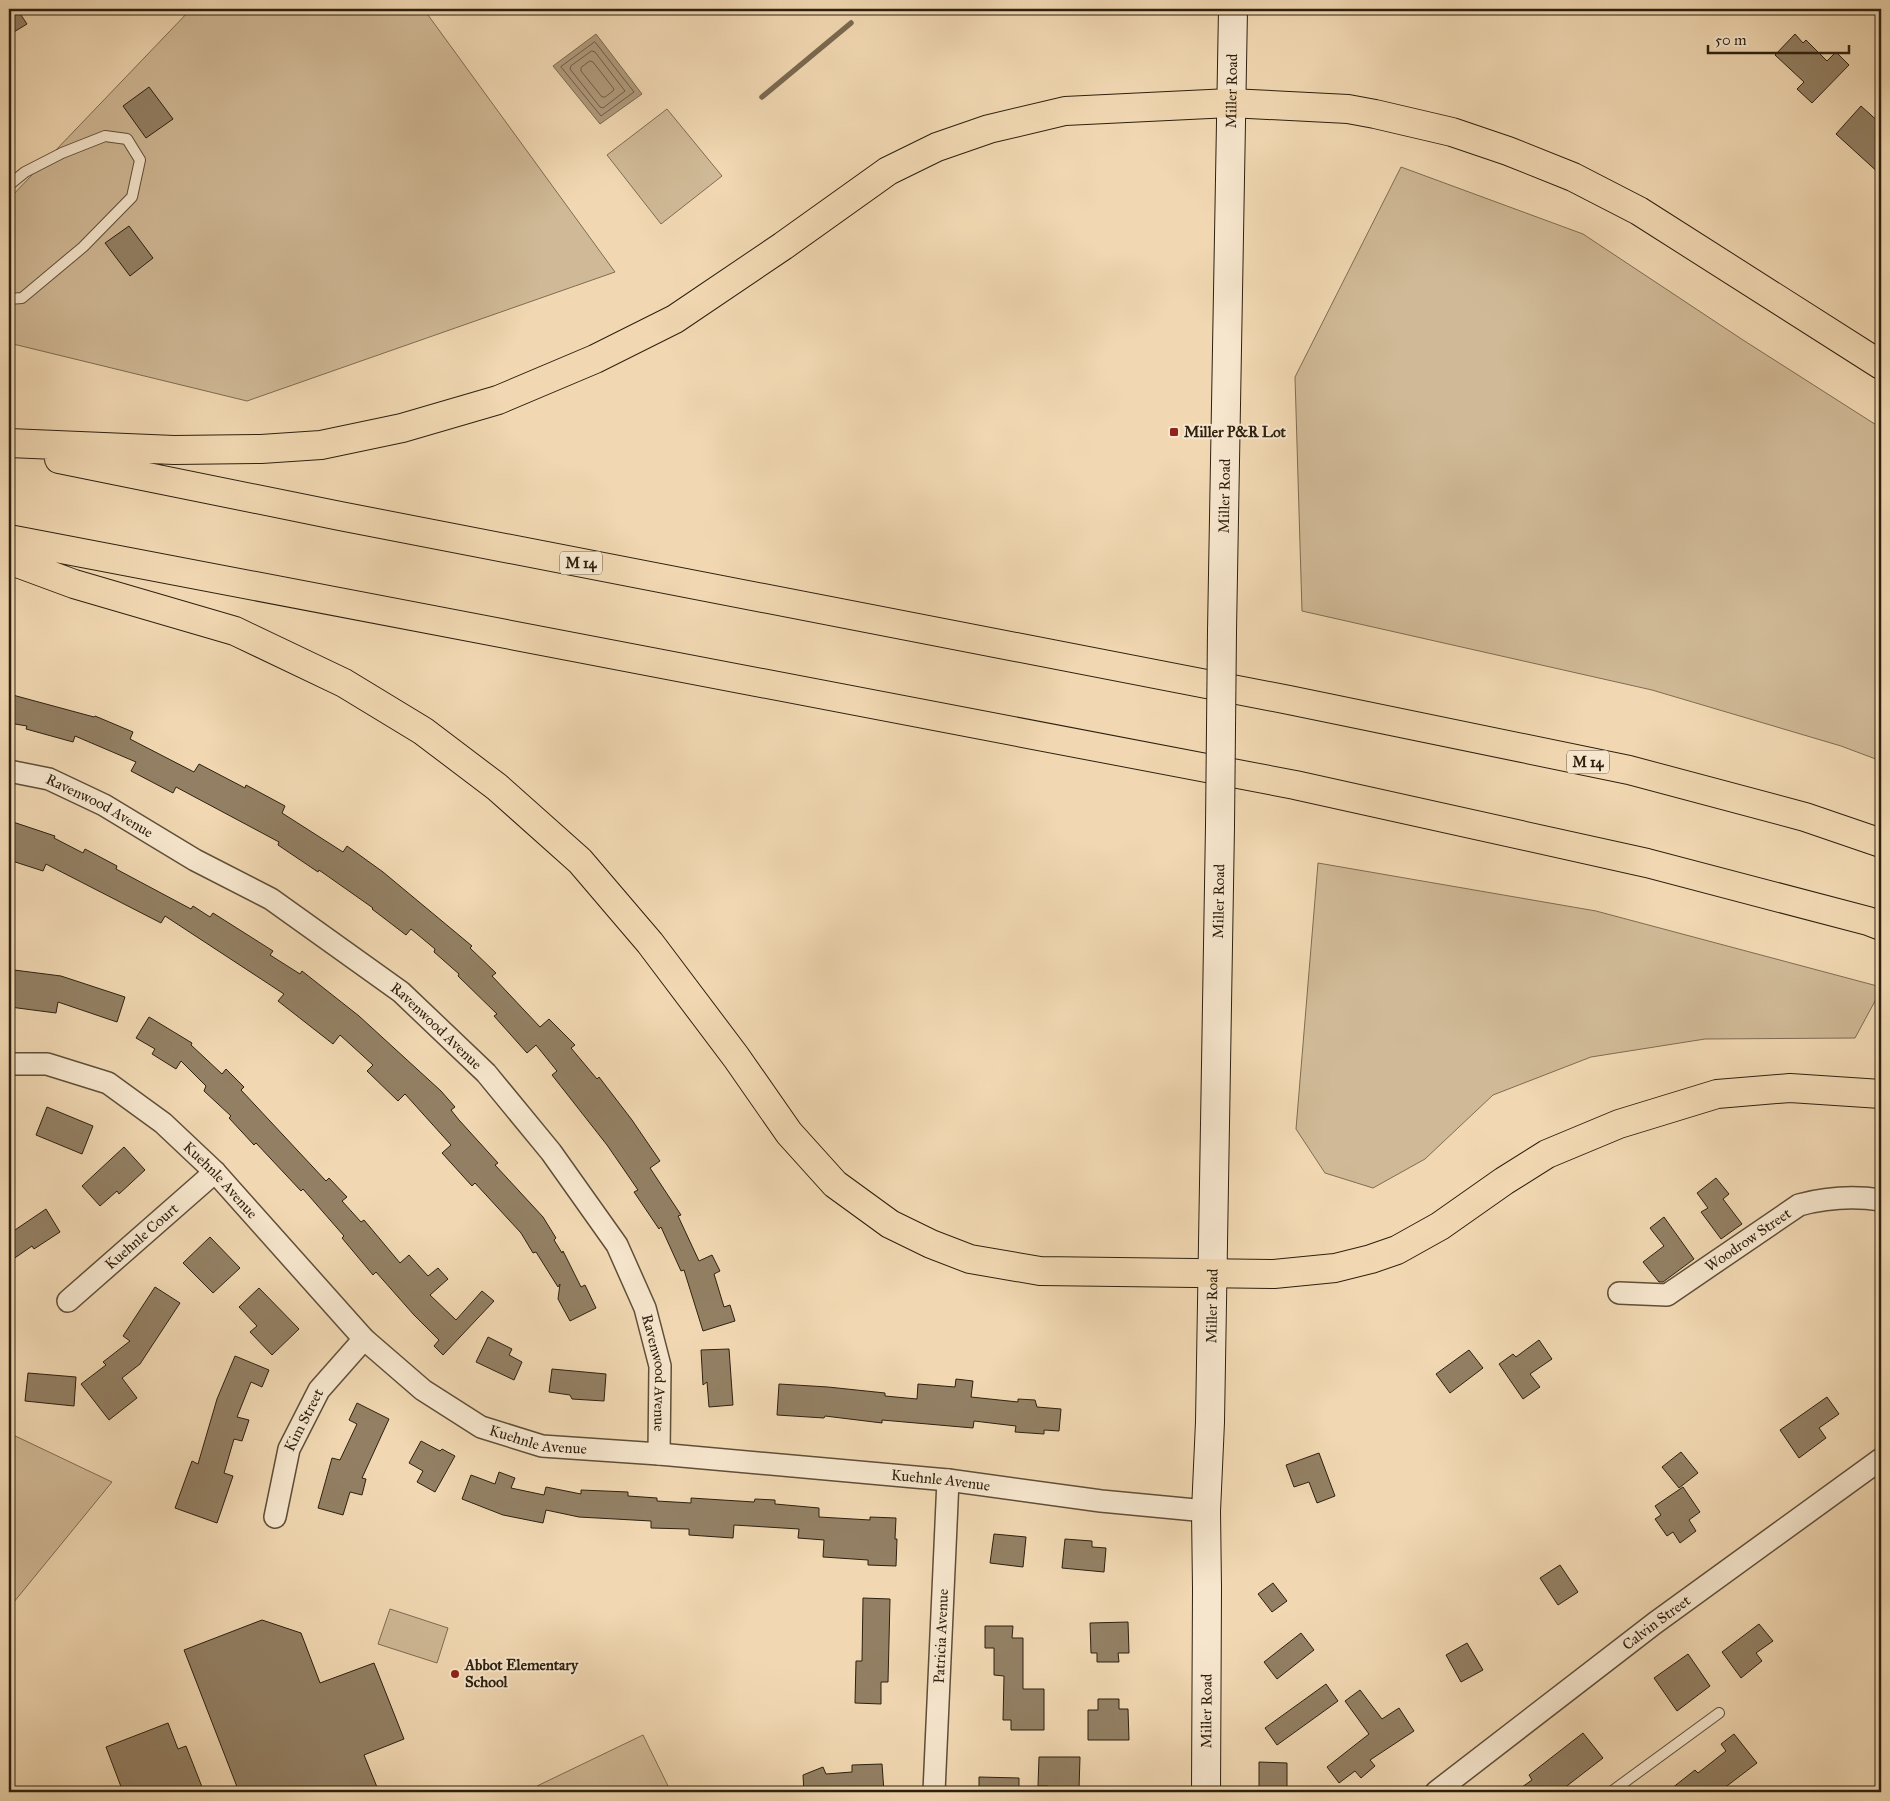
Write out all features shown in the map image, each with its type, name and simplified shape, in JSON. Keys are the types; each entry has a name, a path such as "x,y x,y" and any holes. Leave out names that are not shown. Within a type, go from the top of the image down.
{"highway":[{"path":"9,443 174,450 261,450 321,445 402,428 498,400 595,359 675,319 783,246 888,171 937,147 989,129 1066,111 1230,103 1348,109 1452,132 1508,151 1572,177 1639,211 1881,364"},
{"name":"M 14","path":"9,448 350,518 1289,700 1629,770 1805,817 1881,843"},
{"path":"9,539 1295,785 1647,863 1881,926"},
{"path":"9,560 74,584 235,630 344,683 423,731 497,787 580,861 650,944 736,1058 789,1133 835,1184 890,1224 931,1244 970,1259 1040,1271 1213,1273 1291,1272 1335,1268 1397,1250 1440,1226 1504,1181 1548,1154 1619,1124 1718,1094 1790,1088 1881,1094"}],"main road":[{"name":"Miller Road","path":"1206,1792 1206,1511 1213,1273 1232,9"}],"street":[{"name":"Ravenwood Avenue","path":"9,771 49,779 104,806 195,860 271,899 401,992 486,1073 551,1152 617,1245 645,1308 660,1366 659,1454"},
{"name":"Kuehnle Avenue","path":"9,1064 47,1064 108,1083 163,1123 215,1172 364,1339 423,1390 481,1427 542,1446 659,1454 948,1480 1101,1501 1206,1511"},
{"name":"Kuehnle Court","path":"68,1300 215,1172"},
{"name":"Woodrow Street","path":"1619,1293 1667,1295 1799,1205 1822,1199 1870,1198 1881,1200"},
{"name":"Kim Street","path":"275,1517 289,1449 319,1390 364,1339"},
{"name":"Calvin Street","path":"1436,1792 1655,1623 1881,1459"},
{"name":"Patricia Avenue","path":"934,1792 948,1480"}],"lane":[{"path":"9,185 25,172 62,153 105,136 127,139 140,160 132,197 83,247 22,298 9,299"},
{"path":"1611,1792 1719,1713"}],"shaded area":[{"path":"191,9 435,9 428,15 615,272 247,401 9,343 9,199"},
{"path":"667,109 722,176 661,224 607,155"},
{"path":"1401,167 1583,234 1743,340 1881,428 1881,761 1841,746 1652,690 1302,611 1295,377"},
{"path":"1318,863 1596,911 1881,987 1881,990 1855,1038 1705,1039 1591,1057 1493,1095 1425,1159 1373,1188 1325,1173 1296,1129"},
{"path":"9,1433 112,1482 9,1608"},
{"path":"390,1609 448,1628 437,1663 378,1644"},
{"path":"643,1735 671,1792 540,1792 537,1786"}],"water":[{"path":"596,34 642,94 600,124 553,66"}],"building":[{"path":"9,9 17,9 27,24 9,35"},
{"path":"1795,34 1803,43 1806,40 1827,61 1836,52 1849,65 1812,103 1797,89 1804,82 1775,55"},
{"path":"149,87 173,119 146,138 123,106"},
{"path":"1861,106 1881,124 1881,175 1836,134"},
{"path":"129,226 153,258 130,276 105,243"},
{"path":"9,694 95,716 133,732 130,739 194,772 199,764 245,788 246,785 285,806 282,813 343,852 347,846 383,872 472,946 470,948 496,973 492,976 540,1027 549,1019 575,1045 571,1048 597,1079 599,1077 632,1120 660,1161 650,1168 681,1215 678,1216 699,1261 712,1255 720,1271 714,1274 724,1307 730,1305 735,1321 703,1331 684,1270 681,1271 661,1227 659,1229 634,1192 638,1190 607,1145 552,1075 557,1071 536,1045 527,1053 494,1016 497,1014 458,976 459,974 434,952 435,949 411,929 406,935 373,908 319,870 318,872 278,845 279,842 176,787 173,793 131,771 136,762 75,736 73,742 26,729 27,726 9,723"},
{"path":"13,822 55,836 54,838 83,853 85,849 117,866 116,869 191,909 193,906 210,917 213,913 273,951 270,955 300,974 302,971 359,1016 441,1091 455,1107 451,1110 498,1163 495,1165 543,1217 581,1287 585,1285 596,1308 570,1321 558,1299 560,1284 558,1287 536,1252 533,1253 521,1233 475,1183 472,1186 442,1153 451,1145 405,1094 398,1101 367,1071 373,1065 340,1035 333,1044 278,1001 284,994 165,916 161,923 46,864 43,871 9,860 9,833"},
{"path":"14,970 61,976 125,997 117,1022 58,1002 56,1013 10,1007"},
{"path":"149,1017 192,1043 191,1045 222,1074 226,1069 244,1087 241,1090 326,1181 329,1178 347,1197 342,1201 361,1222 364,1220 400,1263 409,1255 428,1276 438,1268 448,1279 430,1295 456,1320 482,1291 494,1301 443,1355 434,1346 439,1340 376,1272 373,1275 342,1238 344,1236 303,1189 301,1191 256,1143 254,1145 229,1118 231,1116 204,1091 206,1086 181,1061 176,1069 152,1054 155,1049 136,1038"},
{"path":"47,1107 93,1126 82,1154 36,1135"},
{"path":"124,1147 145,1170 119,1194 117,1191 100,1206 82,1186"},
{"path":"1716,1178 1729,1194 1723,1199 1742,1224 1721,1239 1701,1212 1708,1208 1697,1193"},
{"path":"46,1209 60,1232 34,1249 32,1246 9,1262 9,1234"},
{"path":"1664,1217 1694,1259 1663,1282 1659,1282 1643,1262 1664,1246 1650,1228"},
{"path":"210,1237 240,1268 213,1293 183,1263"},
{"path":"155,1287 180,1303 140,1364 122,1378 137,1398 109,1420 81,1384 106,1365 103,1362 130,1341 123,1336"},
{"path":"259,1288 299,1329 272,1355 250,1332 257,1326 239,1307"},
{"path":"488,1337 512,1349 509,1355 522,1362 514,1380 476,1362"},
{"path":"1539,1340 1552,1359 1530,1374 1540,1387 1523,1399 1499,1364 1513,1354 1516,1357"},
{"path":"729,1349 733,1405 709,1407 707,1382 703,1385 701,1350"},
{"path":"1469,1350 1483,1368 1450,1393 1436,1374"},
{"path":"235,1356 269,1370 262,1387 251,1382 237,1417 249,1420 242,1441 234,1439 224,1473 233,1476 217,1523 175,1508 192,1461 198,1464 217,1399"},
{"path":"552,1369 606,1374 604,1401 572,1399 570,1395 549,1392"},
{"path":"28,1373 76,1377 74,1406 25,1401"},
{"path":"956,1379 973,1381 971,1397 1018,1402 1018,1399 1035,1400 1037,1407 1061,1409 1059,1431 1044,1430 1044,1434 1015,1432 1016,1426 974,1421 973,1428 882,1420 882,1423 825,1416 824,1418 777,1415 779,1384 885,1393 885,1396 917,1399 918,1384 955,1387"},
{"path":"1827,1397 1839,1414 1819,1428 1826,1438 1799,1458 1780,1430"},
{"path":"357,1403 389,1419 362,1478 366,1479 362,1495 350,1492 343,1515 318,1508 332,1458 340,1460 357,1424 349,1420"},
{"path":"421,1441 455,1456 435,1492 417,1482 423,1471 409,1463"},
{"path":"1681,1452 1698,1473 1679,1488 1662,1467"},
{"path":"1319,1453 1335,1496 1317,1503 1309,1482 1294,1487 1286,1465"},
{"path":"499,1472 515,1478 511,1488 544,1495 546,1487 581,1494 581,1490 628,1492 628,1496 657,1498 657,1501 691,1503 691,1498 754,1502 755,1499 775,1500 775,1504 819,1508 819,1517 870,1520 870,1517 896,1518 896,1566 868,1565 868,1560 823,1557 824,1540 798,1538 799,1529 734,1525 733,1538 689,1535 689,1529 651,1528 651,1521 579,1517 546,1510 543,1523 503,1515 462,1499 471,1475 495,1484"},
{"path":"1683,1487 1700,1512 1689,1520 1696,1531 1680,1543 1673,1532 1667,1536 1655,1519 1661,1515 1655,1506"},
{"path":"994,1534 1026,1537 1023,1567 990,1563"},
{"path":"1065,1539 1092,1541 1092,1547 1106,1548 1104,1572 1062,1568"},
{"path":"1560,1565 1578,1592 1558,1605 1540,1578"},
{"path":"1273,1583 1287,1601 1272,1612 1258,1594"},
{"path":"863,1598 890,1599 888,1682 881,1682 881,1704 855,1703 856,1661 862,1661"},
{"path":"262,1620 301,1633 320,1683 374,1663 404,1739 364,1755 379,1792 239,1792 184,1650"},
{"path":"1128,1622 1129,1653 1118,1653 1119,1662 1097,1662 1097,1653 1091,1653 1090,1623"},
{"path":"1759,1624 1773,1641 1756,1653 1762,1661 1741,1678 1722,1652"},
{"path":"985,1626 1013,1626 1012,1638 1023,1638 1023,1689 1044,1689 1044,1730 1011,1730 1011,1720 1003,1720 1004,1676 994,1675 994,1648 985,1648"},
{"path":"1301,1633 1314,1650 1277,1679 1264,1662"},
{"path":"1467,1643 1483,1670 1461,1682 1446,1655"},
{"path":"1688,1654 1710,1686 1677,1711 1654,1678"},
{"path":"1326,1684 1338,1701 1277,1745 1265,1728"},
{"path":"1360,1690 1382,1719 1399,1708 1414,1731 1370,1760 1375,1766 1361,1778 1355,1771 1339,1783 1327,1767 1369,1734 1345,1701"},
{"path":"1098,1699 1119,1699 1119,1709 1128,1709 1129,1740 1088,1740 1088,1710 1098,1710"},
{"path":"168,1723 178,1749 186,1746 204,1792 123,1792 106,1747"},
{"path":"1583,1733 1603,1758 1559,1792 1515,1792 1532,1780 1529,1775"},
{"path":"1734,1734 1757,1763 1719,1792 1667,1792 1695,1770 1698,1773 1726,1751 1721,1744"},
{"path":"1039,1757 1080,1757 1079,1789 1069,1789 1069,1792 1048,1792 1048,1786 1038,1786"},
{"path":"1259,1762 1287,1763 1287,1792 1259,1792"},
{"path":"882,1764 884,1792 804,1792 803,1775 823,1767 826,1774 852,1772 852,1765"},
{"path":"979,1777 1019,1778 1019,1792 979,1792"}],"waterway":[{"path":"762,97 851,23"}],"place":[{"name":"Miller P&R Lot","path":"1174,432"},
{"name":"Abbot Elementary School","path":"455,1674"}]}
